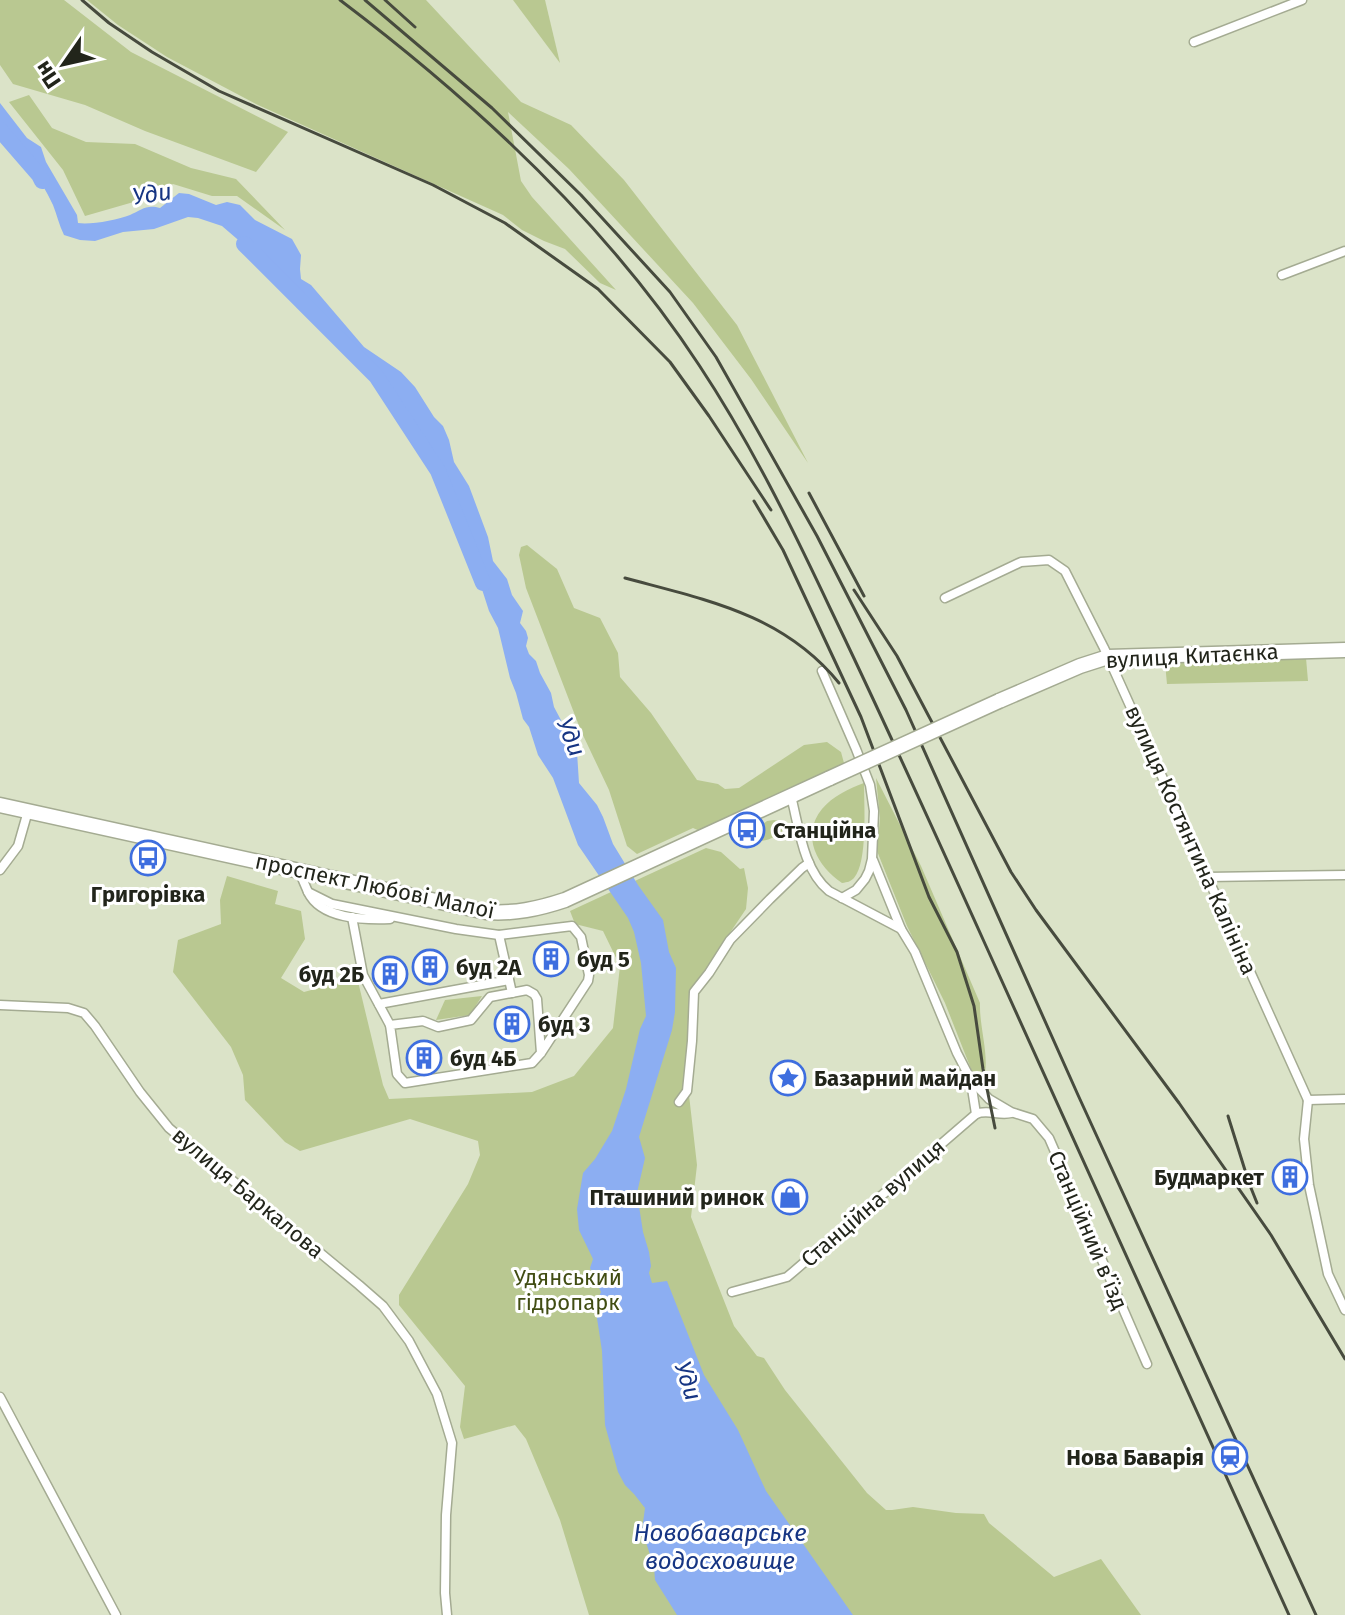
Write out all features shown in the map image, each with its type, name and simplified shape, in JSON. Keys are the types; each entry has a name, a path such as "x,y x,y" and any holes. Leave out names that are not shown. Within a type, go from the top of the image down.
{"main road":[{"name":"вулиця Китаєнка","path":"999,701 1108,657 1345,650"},
{"name":"проспект Любові Малої","path":"0,805 486,912 532,910 565,900 999,701"}],"street":[{"path":"1194,42 1302,0"},
{"path":"1282,275 1345,251"},
{"name":"вулиця Костянтина Калініна","path":"945,598 1021,562 1049,560 1065,571 1108,657 1308,1100"},
{"path":"822,671 870,785 874,811 872,859 865,879 856,890 842,898"},
{"path":"791,796 809,863 820,883 901,929"},
{"path":"0,870 18,846 28,811"},
{"path":"872,859 971,1080 976,1114 982,1111 1003,1115 1011,1112"},
{"path":"679,1102 687,1091 694,992 725,946 809,863"},
{"path":"298,871 313,901 324,910 352,917 406,918"},
{"path":"1207,877 1345,875"},
{"path":"308,892 332,904 499,935 572,926 581,937 588,981 532,1063 405,1083 397,1074 390,1025 365,982 352,917"},
{"path":"499,935 512,993"},
{"path":"379,1004 509,980"},
{"path":"390,1025 423,1021 438,1027 471,1020 490,997 527,990 537,999 541,1053"},
{"name":"вулиця Баркалова","path":"0,1005 68,1008 84,1013 169,1128 383,1306 409,1341 437,1394 452,1443 446,1515 447,1615"},
{"name":"Станційний в’їзд","path":"971,1080 989,1099 1011,1112 1033,1119 1049,1138 1147,1364"},
{"path":"1345,1099 1308,1100 1304,1139 1309,1185 1328,1274 1345,1310"},
{"name":"Станційна вулиця","path":"732,1292 787,1277 976,1114"},
{"path":"0,1397 116,1615"}],"green space":[{"path":"0,0 64,0 131,52 288,132 256,172 85,105 13,84 0,65"},
{"path":"87,0 426,0 521,102 571,125 624,180 737,325 808,463 751,379 693,303 569,169 508,112 521,181 616,290 600,283 565,249 522,230 503,215 258,105 167,57"},
{"path":"513,0 545,0 560,63"},
{"path":"29,95 52,128 86,142 135,144 191,168 236,179 285,230 237,196 212,196 173,184 144,199 85,216 63,170 9,102"},
{"path":"527,545 557,569 574,608 600,618 618,653 620,677 651,713 697,780 718,784 725,789 739,788 804,745 827,742 841,752 844,763 702,832 693,828 637,854 627,846 609,790 581,731 526,588 519,555 521,547"},
{"path":"1306,658 1308,681 1167,684 1165,663"},
{"path":"876,778 921,866 980,1003 986,1063 983,1081 973,1074 877,851 880,818"},
{"path":"864,783 861,860 854,878 842,883 819,860 812,830 826,804"},
{"path":"767,821 785,822 796,833 780,839 743,839"},
{"name":"Удянський гідропарк","path":"706,848 721,852 740,869 744,868 748,888 746,909 690,992 689,1095 697,1165 691,1217 734,1326 757,1356 764,1358 785,1390 867,1493 886,1510 913,1507 984,1514 989,1523 1054,1577 1101,1559 1141,1615 589,1615 560,1520 526,1439 515,1425 464,1439 460,1427 465,1386 399,1305 399,1295 468,1184 480,1155 478,1141 410,1119 300,1151 285,1142 245,1100 243,1075 231,1047 173,972 178,940 221,924 220,900 227,876 278,891 275,904 301,911 305,939 281,978 304,992 337,983 355,969 389,1099 532,1092 574,1076 613,1028 620,966 603,931 575,924 570,911"},
{"path":"482,996 470,1015 436,1020 445,1000"}],"water":[{"name":"Новобаварське водосховище","path":"0,103 27,138 41,147 46,162 77,215 78,223 104,222 148,207 160,208 179,193 216,205 227,202 240,205 255,220 292,239 301,255 301,279 311,285 364,347 401,372 443,426 454,462 469,486 488,537 493,561 507,579 512,595 523,611 520,623 526,631 529,654 536,661 564,731 577,752 579,783 597,805 613,844 663,920 669,952 676,968 672,1030 639,1137 645,1158 637,1193 652,1283 667,1281 704,1375 738,1430 766,1491 853,1615 677,1615 655,1580 642,1530 645,1508 618,1472 605,1425 602,1351 595,1305 601,1292 590,1268 593,1259 579,1230 577,1209 583,1173 612,1131 646,1016 641,963 628,918 578,845 553,778 538,755 529,727 523,719 498,628 489,611 470,545 414,432 388,391 353,346 286,281 222,226 188,217 154,229 123,232 95,241 64,235 53,205 37,176 0,134"}],"waterway":[{"name":"Уди","path":"0,130 42,181"},
{"name":"Уди","path":"244,244 376,376 438,471 483,583"}],"railway":[{"path":"82,0 152,52 219,91 433,185 505,223 598,289 670,362 771,510"},
{"path":"340,0 440,80 580,214 623,262 662,313 736,424 800,546 890,734 1289,1615"},
{"path":"365,0 492,108 581,195 670,292 716,357 817,536 906,710 1316,1615"},
{"path":"385,0 415,27"},
{"path":"809,493 864,596"},
{"path":"754,501 783,550 861,717 929,897 957,952 974,1006 995,1128"},
{"path":"625,578 714,603 768,625 817,660 839,683"},
{"path":"854,590 897,656 1011,872 1271,1235 1345,1359"},
{"path":"1228,1116 1257,1203"}],"place":[{"name":"Станційна","path":"747,830"},
{"name":"Григорівка","path":"148,858"},
{"name":"буд 5","path":"551,959"},
{"name":"буд 2А","path":"430,967"},
{"name":"буд 2Б","path":"390,974"},
{"name":"буд 3","path":"512,1024"},
{"name":"буд 4Б","path":"424,1058"},
{"name":"Базарний майдан","path":"788,1078"},
{"name":"Будмаркет","path":"1290,1177"},
{"name":"Пташиний ринок","path":"790,1197"},
{"name":"Нова Баварія","path":"1230,1457"}]}
